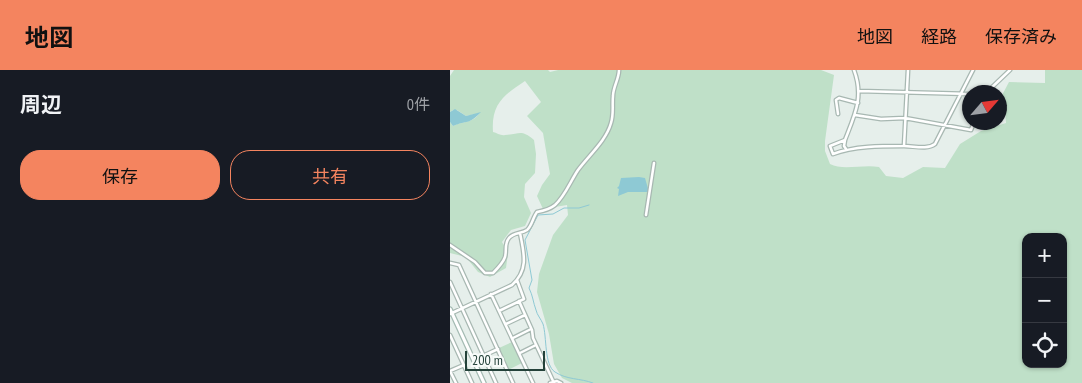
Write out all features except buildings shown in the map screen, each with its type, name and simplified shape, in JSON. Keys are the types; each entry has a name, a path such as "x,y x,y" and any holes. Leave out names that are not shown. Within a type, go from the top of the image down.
{"street":[{"path":"450,245 475,262 485,273 493,273 499,268 505,257 505,244 509,237 529,228 537,212 548,210 555,205 588,156 608,133 613,112 612,97 619,78 619,70"},
{"path":"846,149 844,146 845,140 858,103 859,91 854,70"},
{"path":"904,146 908,70"},
{"path":"966,85 973,70"},
{"path":"994,85 1010,70"},
{"path":"845,140 830,146 833,154 846,149 904,146 931,147 935,144 962,94 859,91"},
{"path":"838,114 836,100 839,98 858,103"},
{"path":"855,115 881,119 905,118 962,128"},
{"path":"646,215 654,163"},
{"path":"484,383 451,312 512,285 517,280 525,264 520,233"},
{"path":"450,263 459,265 513,383"},
{"path":"499,311 524,299 517,280"},
{"path":"450,282 496,383"},
{"path":"491,294 533,383"},
{"path":"519,302 552,382 557,380 561,383"},
{"path":"506,325 525,315"},
{"path":"512,339 531,329"},
{"path":"450,335 472,383"},
{"path":"519,354 536,345"},
{"path":"483,356 498,349"},
{"path":"456,383 450,371 464,365"}],"green space":[{"path":"454,70 548,70 550,72 558,70 821,70 834,75 825,141 825,151 830,164 841,167 879,167 886,176 903,178 923,167 945,168 960,144 981,131 1007,130 1007,86 1009,82 1045,83 1045,70 1082,70 1082,383 572,383 562,378 554,364 549,334 537,292 539,274 553,235 568,215 567,205 543,209 537,196 550,174 543,133 527,116 541,102 525,81 500,101 494,114 493,132 502,135 526,134 534,140 536,154 535,173 525,184 524,197 531,213 525,226 511,230 502,242 508,253 506,268 490,277 478,272 466,257 450,253 450,122 453,126 470,121 480,113 466,116 457,110 450,112 450,76"},
{"path":"512,342 522,363 508,370 499,348"}],"water":[{"path":"455,109 466,116 481,112 471,121 453,126 450,122 450,112"},
{"path":"621,178 645,178 649,192 628,192 618,196 619,189 617,188"}],"waterway":[{"path":"589,205 579,208 564,208 553,214 538,215 525,240 532,280 529,288 543,324 547,357 551,368 560,375 593,383"}]}
